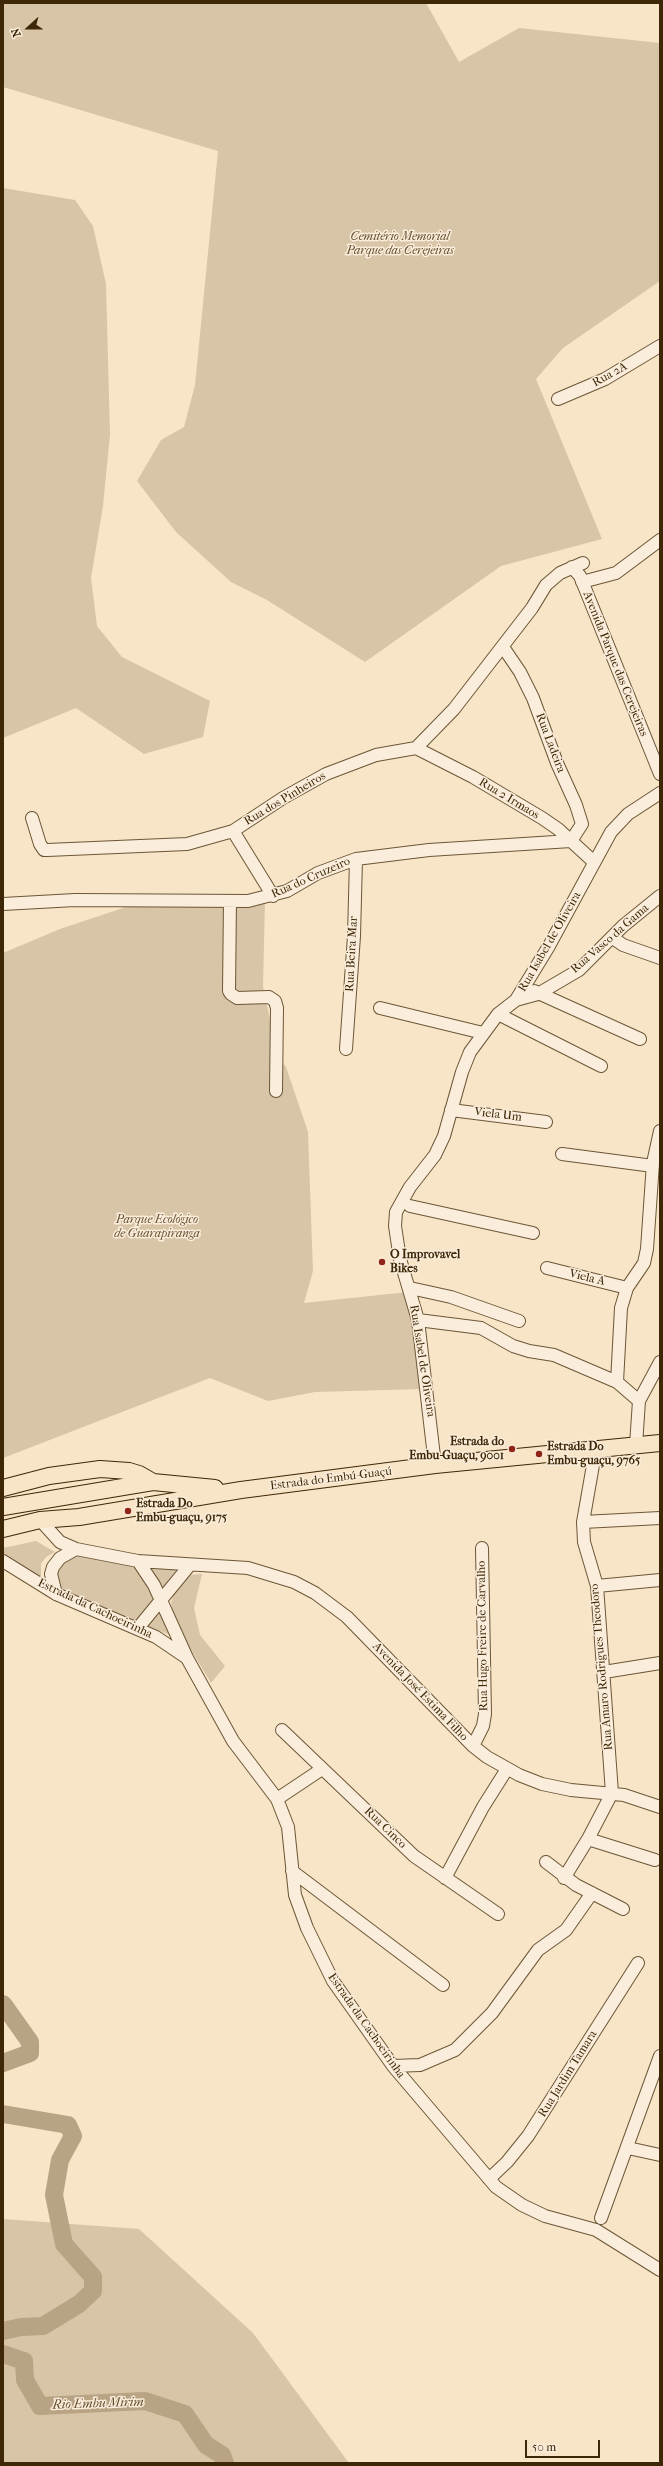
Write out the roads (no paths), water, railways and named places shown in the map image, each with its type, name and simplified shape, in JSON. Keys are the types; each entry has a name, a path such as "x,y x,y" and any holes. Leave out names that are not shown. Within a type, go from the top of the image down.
{"main road":[{"name":"Estrada do Embú-Guaçú","path":"3,1529 40,1520 79,1517 241,1490 436,1465 596,1448 660,1443"},
{"path":"3,1488 48,1476 100,1469 129,1471 139,1474 153,1482"},
{"name":"Estrada do Embú-Guaçú","path":"3,1506 153,1482 166,1485 241,1490"},
{"path":"30,1501 40,1520"}],"street":[{"name":"Rua 2A","path":"558,399 605,379 660,346"},
{"path":"581,579 616,573 660,540"},
{"name":"Avenida Parque das Cerejeiras","path":"503,647 532,608 546,585 560,573 577,565 581,579 660,774"},
{"path":"416,748 454,709 503,647"},
{"name":"Rua Ladeira","path":"503,647 520,672 533,698 557,762 576,805 582,824 571,841"},
{"name":"Rua dos Pinheiros","path":"32,818 40,844 44,850 179,845 233,831 283,798 326,774 376,755 416,748"},
{"name":"Rua 2 Irmaos","path":"416,748 473,777 542,818 594,862"},
{"name":"Rua Isabel de Oliveira","path":"436,1465 418,1320 396,1241 394,1226 444,1136 470,1052 498,1014 516,1000 549,946 594,862 612,832 628,814 660,793"},
{"path":"233,831 273,896"},
{"name":"Rua do Cruzeiro","path":"3,904 68,900 248,901 273,896 318,873 356,859 429,850 571,841"},
{"name":"Rua Beira Mar","path":"346,1049 354,936 356,859"},
{"name":"Rua Vasco da Gama","path":"516,1000 538,994 579,970 660,896"},
{"path":"230,901 229,991 237,998 270,997 275,1001 277,1008 276,1091"},
{"path":"613,938 623,945 660,958"},
{"path":"525,985 538,994 640,1039"},
{"path":"380,1008 483,1033"},
{"path":"498,1014 601,1066"},
{"name":"Viela Um","path":"451,1110 546,1122"},
{"path":"617,1382 619,1368 620,1318 627,1288 644,1262 647,1249 656,1182 653,1166 660,1131"},
{"path":"562,1154 653,1166"},
{"path":"405,1206 533,1233"},
{"name":"Viela A","path":"547,1268 627,1288"},
{"path":"410,1288 451,1297 519,1321"},
{"path":"418,1320 481,1328 513,1346 554,1356 617,1382 639,1401"},
{"path":"636,1445 639,1401 647,1390 660,1362"},
{"name":"Rua Amaro Rodrigues Theodoro","path":"596,1448 583,1522 584,1542 597,1586 612,1793"},
{"path":"583,1522 660,1518"},
{"name":"Avenida José Estima Filho","path":"40,1520 60,1542 76,1549 138,1561 189,1566 248,1568 264,1571 315,1593 352,1623 473,1746 507,1769 542,1784 572,1790 612,1793 640,1799 660,1806"},
{"name":"Rua Hugo Freire de Carvalho","path":"473,1746 483,1726 485,1714 482,1548"},
{"path":"56,1594 51,1574 52,1567 60,1558 76,1549"},
{"name":"Estrada da Cachoeirinha","path":"3,1561 56,1594 138,1628 156,1637 187,1658"},
{"name":"Estrada da Cachoeirinha","path":"138,1561 148,1575 161,1599 187,1658 233,1741 277,1799 288,1827 295,1895 321,1959 352,2010 393,2066 496,2187 522,2205 545,2216 596,2230 660,2270"},
{"path":"138,1628 189,1566"},
{"path":"597,1586 660,1580"},
{"path":"604,1672 660,1663"},
{"name":"Rua Cinco","path":"282,1730 414,1856 498,1914"},
{"path":"277,1799 322,1769"},
{"path":"445,1878 483,1807 507,1769"},
{"path":"564,1878 588,1839 612,1793"},
{"path":"588,1839 655,1860"},
{"path":"546,1862 564,1878 623,1909"},
{"path":"292,1871 443,1985"},
{"path":"393,2066 420,2065 455,2050 492,2013 538,1950 566,1930 592,1893"},
{"name":"Rua Jardim Tamara","path":"489,2178 507,2162 528,2136 638,1963"},
{"path":"601,2218 628,2148 660,2056"},
{"path":"628,2148 660,2155"}],"waterway":[{"name":"Rio Embu Mirim","path":"3,2004 30,2042 30,2053 3,2063"},
{"name":"Rio Embu Mirim","path":"3,2114 68,2125 73,2136 60,2160 54,2195 64,2244 93,2277 93,2291 79,2304 43,2326 21,2327 3,2331"},
{"name":"Rio Embu Mirim","path":"3,2354 24,2361 25,2380 40,2406 145,2401 185,2414 206,2445 222,2455 225,2463"}],"place":[{"name":"O Improvavel Bikes","path":"382,1262"},
{"name":"Estrada do Embu-Guaçu, 9001","path":"512,1449"},
{"name":"Estrada Do Embu-guaçu, 9765","path":"539,1454"},
{"name":"Estrada Do Embu-guaçu, 9175","path":"128,1511"}],"park label":[{"name":"Cemitério Memorial Parque das Cerejeiras","path":"400,244"},
{"name":"Parque Ecológico de Guarapiranga","path":"157,1227"}]}
